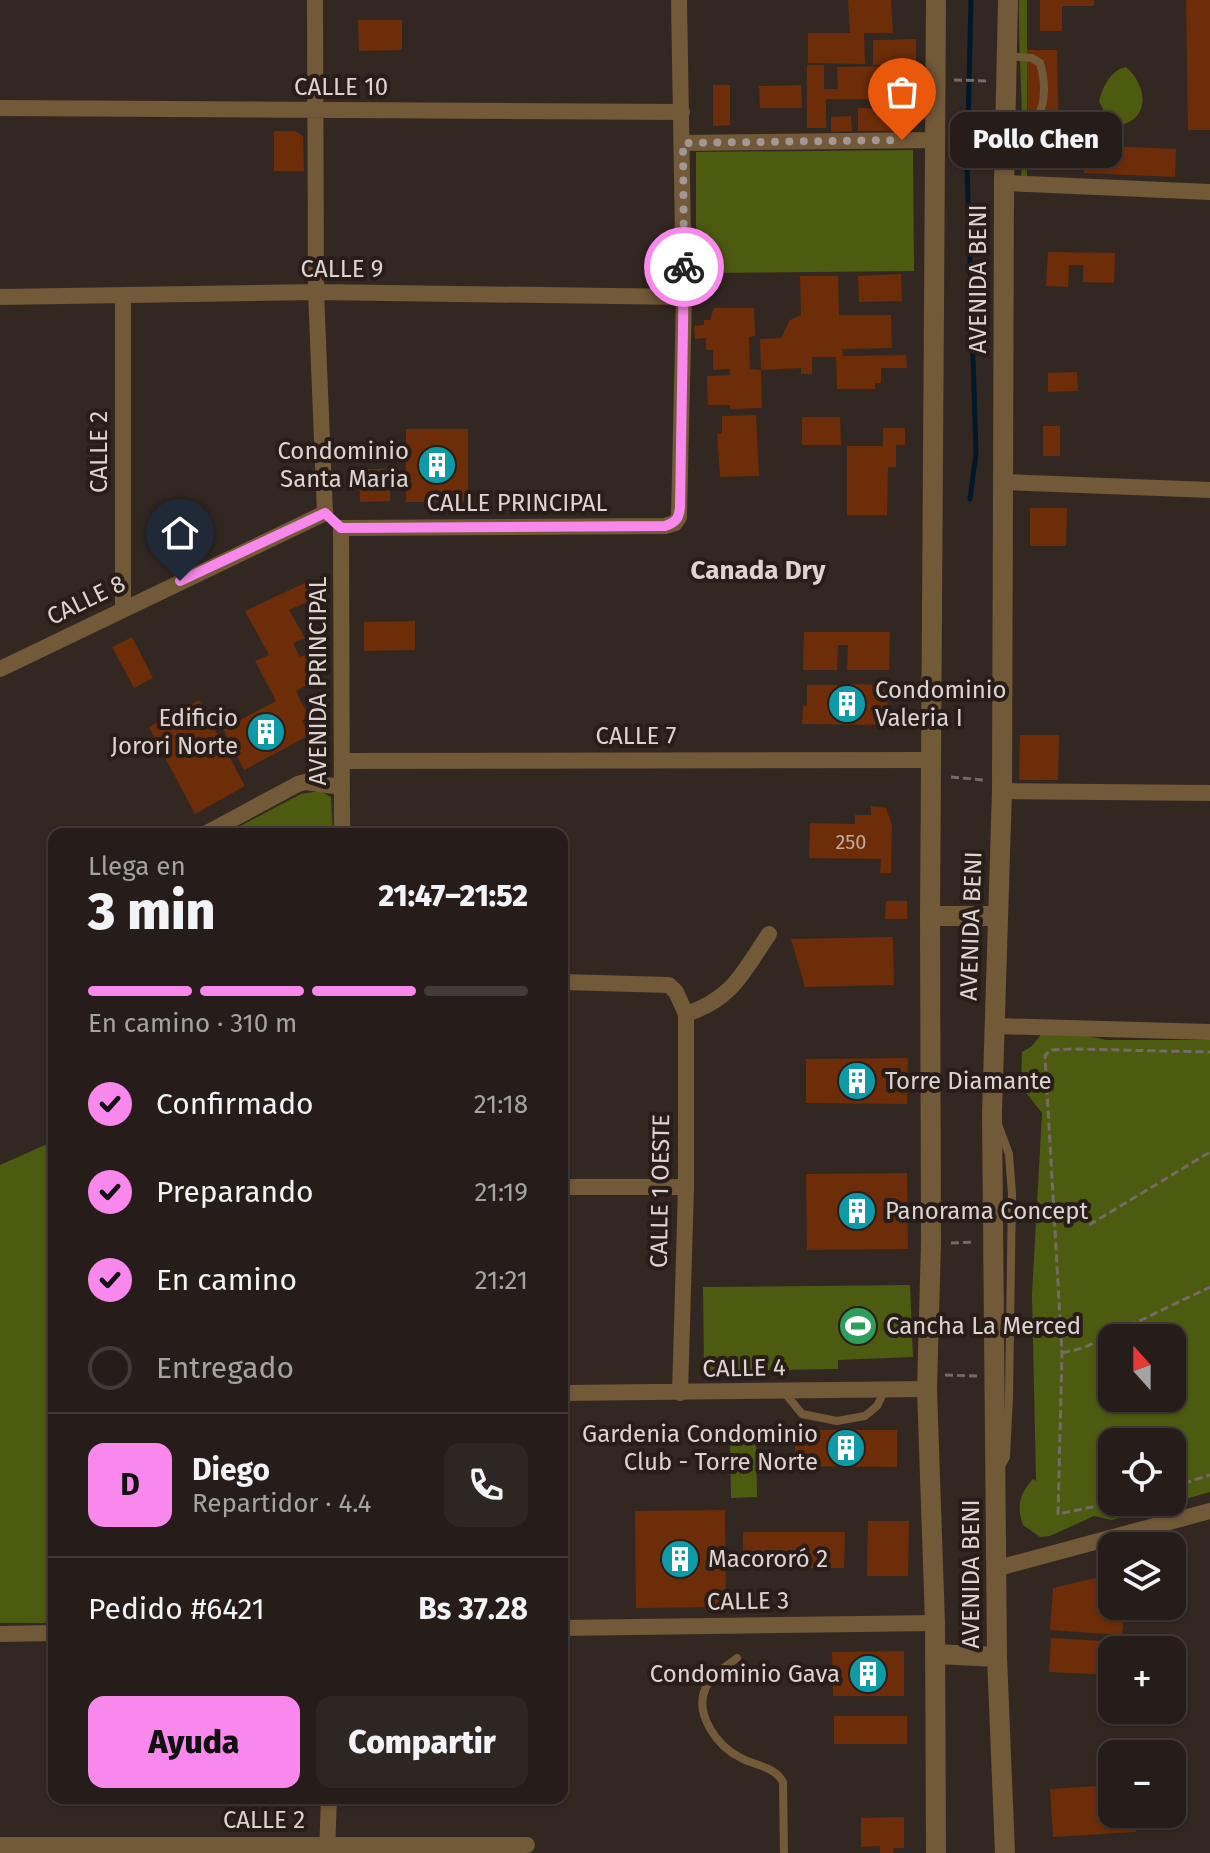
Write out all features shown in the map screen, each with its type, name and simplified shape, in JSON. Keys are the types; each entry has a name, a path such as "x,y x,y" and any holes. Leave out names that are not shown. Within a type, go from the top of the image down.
{"street":[{"path":"315,0 316,292 325,513 341,528"},
{"path":"679,0 684,297"},
{"name":"AVENIDA BENI","path":"936,0 930,916 936,1853"},
{"path":"1001,0 1006,53"},
{"name":"AVENIDA BENI","path":"1005,1853 997,1657 992,1112 1002,786 1004,183 1008,0"},
{"name":"CALLE 10","path":"0,108 682,112"},
{"path":"683,143 934,140"},
{"path":"1004,183 1210,192"},
{"name":"CALLE 9","path":"0,297 316,292 684,297"},
{"name":"CALLE 2","path":"123,297 123,608"},
{"name":"CALLE PRINCIPAL","path":"341,528 665,526 675,523 680,507 684,297"},
{"path":"1004,482 1210,490"},
{"name":"CALLE 8","path":"0,669 325,513"},
{"name":"AVENIDA PRINCIPAL","path":"341,528 342,828"},
{"name":"CALLE 7","path":"342,761 931,768"},
{"path":"216,828 298,784 305,782 342,787"},
{"path":"1002,786 1210,793"},
{"path":"930,916 997,916"},
{"path":"686,1014 702,1009 727,993 769,934"},
{"name":"CALLE 1 OESTE","path":"568,982 662,983 676,992 686,1014 686,1187 680,1393"},
{"path":"994,1026 1210,1032"},
{"path":"568,1187 686,1187"},
{"name":"CALLE 4","path":"568,1393 885,1390 934,1382"},
{"path":"998,1568 1210,1511"},
{"name":"CALLE 3","path":"568,1628 935,1623"},
{"path":"0,1634 48,1633"},
{"path":"936,1654 997,1657"},
{"path":"327,1848 329,1804"},
{"name":"CALLE 2","path":"0,1845 327,1848 527,1845"}],"lane":[{"path":"1005,122 1038,117 1044,92 1040,63 1032,58 1006,53"},
{"path":"784,1391 802,1414 837,1421 865,1416 877,1406 885,1390"},
{"path":"737,1658 714,1675 704,1690 703,1709 711,1731 724,1748 742,1759 770,1769 783,1782 784,1853"}],"path":[{"path":"953,80 996,81"},
{"path":"931,768 1002,786"},
{"path":"1098,1506 1058,1514 1062,1353 1045,1056 1050,1050 1072,1049 1210,1052"},
{"path":"1089,1225 1210,1152"},
{"path":"947,1243 982,1242"},
{"path":"1062,1353 1083,1348 1210,1287"},
{"path":"934,1382 983,1377"},
{"path":"1186,1483 1210,1475"}],"green space":[{"path":"1019,0 1027,0 1027,181 1021,180"},
{"path":"1126,67 1139,83 1141,110 1128,123 1117,126 1108,119 1099,101 1108,80 1116,71"},
{"path":"913,150 914,271 696,273 696,152"},
{"path":"320,791 331,797 333,828 236,828 301,794"},
{"path":"1047,1027 1106,1040 1210,1040 1210,1492 1186,1499 1186,1428 1098,1428 1098,1516 1126,1516 1112,1520 1094,1516 1050,1536 1040,1537 1023,1525 1020,1506 1025,1489 1033,1479 1036,1481 1032,1294 1042,1113 1021,1086 1022,1052 1032,1046"},
{"path":"48,1144 48,1623 0,1623 0,1165"},
{"path":"910,1285 913,1357 838,1360 838,1369 704,1371 703,1287"},
{"path":"730,1439 756,1439 757,1497 731,1498"}],"building":[{"path":"848,0 891,0 893,33 864,33 865,64 808,63 808,33 850,33"},
{"path":"1040,0 1094,0 1094,6 1062,6 1062,31 1040,31"},
{"path":"1186,0 1210,0 1210,130 1188,130"},
{"path":"358,20 402,20 402,50 359,51"},
{"path":"916,39 916,64 873,65 873,40"},
{"path":"1027,50 1057,50 1059,147 1028,146"},
{"path":"807,65 824,65 824,89 838,89 837,67 899,66 899,99 826,99 826,128 807,128"},
{"path":"713,85 730,85 730,125 713,126"},
{"path":"801,85 802,108 760,108 759,86"},
{"path":"858,108 909,109 909,131 858,131"},
{"path":"851,116 852,131 831,132 831,117"},
{"path":"274,131 295,131 303,136 304,171 274,171"},
{"path":"1085,145 1176,149 1175,177 1084,173"},
{"path":"1048,252 1115,253 1114,283 1083,282 1083,265 1069,265 1068,287 1046,286"},
{"path":"901,274 902,301 859,302 858,276"},
{"path":"800,276 838,276 839,315 891,315 892,348 842,349 843,356 906,355 907,368 881,368 881,383 875,383 875,389 837,389 836,357 812,357 812,374 801,374 801,368 761,370 760,339 781,338 790,320 801,315"},
{"path":"714,308 754,308 755,336 749,337 750,369 761,370 762,408 730,409 730,405 708,405 707,376 730,375 730,369 713,370 713,350 706,350 706,338 695,339 694,326 704,325 704,320 710,320"},
{"path":"1077,372 1078,391 1048,392 1048,373"},
{"path":"756,415 759,476 720,477 717,434 722,434 722,416"},
{"path":"802,417 840,417 841,445 802,445"},
{"path":"1043,426 1060,426 1060,456 1043,456"},
{"path":"883,428 905,428 905,445 896,445 896,467 888,467 887,515 847,515 847,446 883,446"},
{"name":"Condominio Santa Maria","path":"406,429 468,429 468,502 406,502"},
{"path":"359,469 390,469 390,501 360,502"},
{"path":"1030,508 1067,508 1066,546 1030,546"},
{"path":"307,582 309,601 289,610 305,638 293,643 300,657 312,652 312,682 296,691 308,715 302,721 310,735 244,770 223,729 276,701 255,661 269,655 245,611"},
{"path":"415,621 415,650 364,651 364,622"},
{"name":"Condominio Valeria I","path":"804,632 890,632 889,670 847,670 848,645 838,645 837,670 803,670"},
{"path":"132,637 153,678 134,688 112,647"},
{"name":"Condominio Valeria I","path":"850,684 883,685 883,690 888,690 887,715 891,715 891,725 802,724 803,706 807,706 807,685 837,685 837,703 850,703"},
{"path":"199,700 245,786 195,814 149,727"},
{"path":"1020,735 1059,735 1058,780 1019,780"},
{"path":"871,806 886,808 892,825 891,873 880,873 881,859 809,858 810,823 855,824 855,815 871,815"},
{"path":"886,901 907,901 907,919 885,919"},
{"path":"893,937 894,985 805,987 791,939"},
{"name":"Torre Diamante","path":"908,1058 907,1104 806,1103 806,1059"},
{"name":"Panorama Concept","path":"907,1173 908,1249 807,1250 806,1174"},
{"name":"Gardenia Condominio Club - Torre Norte","path":"795,1430 897,1430 897,1467 795,1466"},
{"name":"Macororó 2","path":"725,1510 726,1607 636,1608 635,1511"},
{"path":"868,1521 909,1521 908,1576 867,1576"},
{"path":"743,1532 845,1532 844,1568 743,1568"},
{"path":"1098,1577 1098,1620 1124,1620 1122,1635 1050,1630 1053,1588"},
{"path":"1051,1638 1098,1641 1098,1674 1049,1672"},
{"name":"Condominio Gava","path":"904,1651 904,1696 833,1696 832,1652"},
{"path":"834,1716 907,1716 907,1744 834,1744"},
{"path":"1098,1786 1098,1828 1136,1828 1136,1832 1053,1837 1050,1789"},
{"path":"904,1817 904,1848 893,1848 894,1853 880,1853 880,1846 861,1847 861,1818"}],"waterway":[{"path":"970,499 976,453 967,166 971,0"}],"way so far":[{"path":"684,267 683,143 902,140"}],"place":[{"name":"Pollo Chen","path":"902,140"},
{"name":"Condominio Santa Maria","path":"437,465"},
{"name":"Condominio Valeria I","path":"847,704"},
{"name":"Edificio Jorori Norte","path":"266,732"},
{"name":"Torre Diamante","path":"857,1081"},
{"name":"Panorama Concept","path":"857,1211"},
{"name":"Cancha La Merced","path":"858,1326"},
{"name":"Gardenia Condominio Club - Torre Norte","path":"846,1448"},
{"name":"Macororó 2","path":"680,1559"},
{"name":"Condominio Gava","path":"868,1674"}],"district":[{"name":"Canada Dry","path":"758,570"}],"route":[{"path":"180,581 325,513 341,528 665,526 675,523 680,507 684,267"}]}
